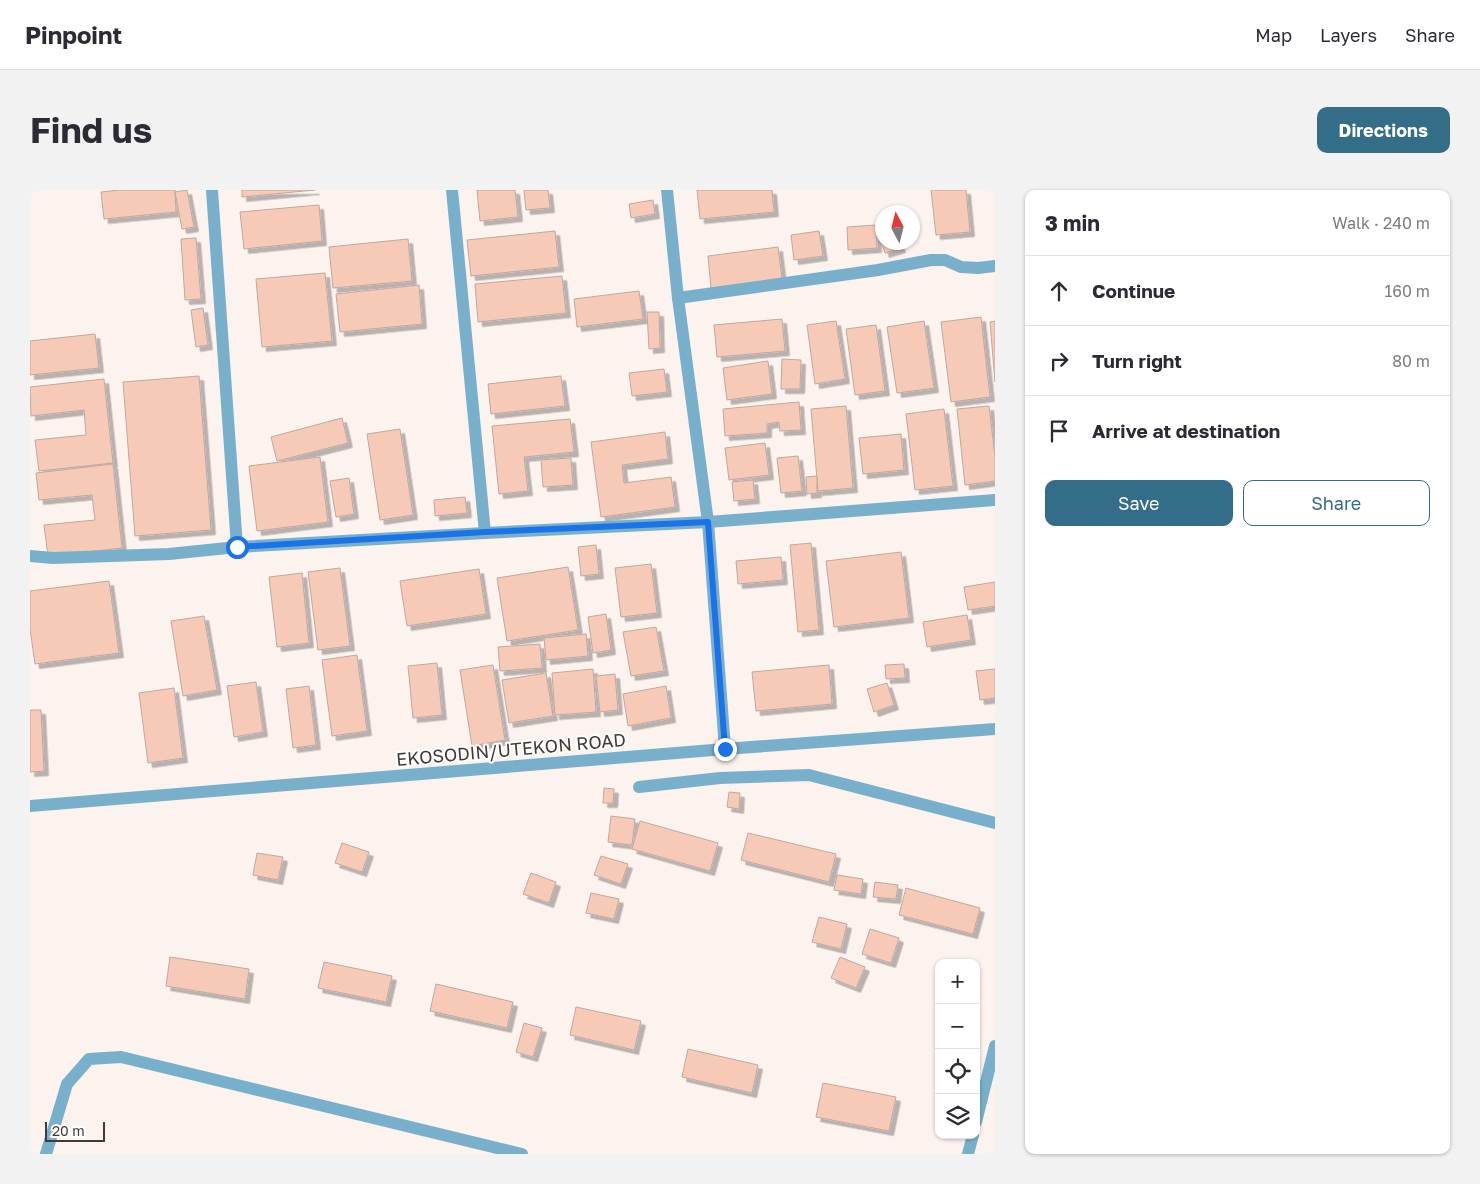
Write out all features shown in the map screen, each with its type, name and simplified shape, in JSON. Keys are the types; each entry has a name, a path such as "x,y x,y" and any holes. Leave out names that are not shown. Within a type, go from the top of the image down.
{"street":[{"path":"212,190 237,547"},
{"path":"452,190 485,532"},
{"path":"667,190 678,298 708,522 725,749"},
{"path":"678,298 878,270 931,260 945,260 961,268 995,266"},
{"path":"30,556 53,558 169,554 237,547 485,532 708,522 995,500"},
{"name":"EKOSODIN/UTEKON ROAD","path":"30,806 725,749 995,729"},
{"path":"639,787 720,778 809,775 995,824"},
{"path":"980,1106 995,1046"},
{"path":"46,1154 67,1084 89,1059 120,1057 522,1154"},
{"path":"968,1154 972,1139"}],"building":[{"path":"175,190 176,212 104,219 101,192"},
{"path":"187,190 194,227 182,229 175,192"},
{"path":"242,190 315,190 242,197"},
{"path":"477,190 515,190 518,217 480,221"},
{"path":"524,190 548,190 550,208 526,210"},
{"path":"697,190 772,190 774,212 700,219"},
{"path":"931,190 966,190 970,232 936,235"},
{"path":"653,200 655,214 631,218 629,204"},
{"path":"319,205 322,241 244,249 240,212"},
{"path":"875,225 875,248 848,250 847,227"},
{"path":"555,231 559,267 471,276 467,240"},
{"path":"819,231 823,256 794,260 791,235"},
{"path":"196,238 201,299 185,300 181,239"},
{"path":"408,239 412,281 333,288 329,247"},
{"path":"778,247 782,279 711,288 708,256"},
{"path":"884,250 895,250 885,253"},
{"path":"325,273 332,341 262,347 256,279"},
{"path":"562,276 566,313 478,322 475,284"},
{"path":"419,285 422,324 340,332 336,294"},
{"path":"639,291 643,319 577,327 574,299"},
{"path":"203,308 208,345 196,347 191,310"},
{"path":"647,312 659,312 660,348 649,349"},
{"path":"981,317 990,397 951,402 941,322"},
{"path":"782,319 785,351 717,357 714,325"},
{"path":"836,321 845,379 815,384 807,325"},
{"path":"924,321 934,388 897,393 887,327"},
{"path":"995,321 995,382 990,322"},
{"path":"876,325 885,391 855,395 846,329"},
{"path":"95,334 99,368 30,375 30,341"},
{"path":"782,359 801,360 800,389 781,389"},
{"path":"768,361 772,394 727,400 723,368"},
{"path":"664,369 667,392 632,396 629,373"},
{"path":"199,376 211,530 135,536 123,382"},
{"path":"561,376 565,406 491,414 488,384"},
{"path":"104,379 113,463 39,471 35,440 86,435 84,410 31,416 30,387"},
{"path":"799,402 801,430 780,431 779,422 767,424 767,433 725,436 723,409"},
{"path":"846,406 853,488 818,491 811,409"},
{"path":"989,406 995,457 995,481 965,485 957,409"},
{"path":"944,409 953,486 915,490 906,414"},
{"path":"342,418 348,443 277,461 271,437"},
{"path":"570,419 574,452 524,457 528,491 499,494 492,426"},
{"path":"400,429 413,515 380,520 367,434"},
{"path":"665,432 668,459 622,465 624,483 671,477 675,507 601,517 591,442"},
{"path":"901,434 904,470 863,474 859,438"},
{"path":"765,443 769,475 729,480 725,448"},
{"path":"798,456 802,491 781,493 777,458"},
{"path":"320,457 328,522 257,531 249,466"},
{"path":"571,458 573,485 543,487 541,460"},
{"path":"113,464 122,548 48,556 44,525 95,520 92,495 39,500 36,473"},
{"path":"817,476 817,493 807,494 806,477"},
{"path":"349,478 354,514 336,517 330,481"},
{"path":"753,480 755,499 734,501 732,482"},
{"path":"465,497 467,513 435,516 434,500"},
{"path":"811,543 819,630 798,632 790,545"},
{"path":"596,545 599,574 581,576 578,547"},
{"path":"901,552 909,618 834,627 826,561"},
{"path":"781,557 783,580 738,584 736,561"},
{"path":"651,564 657,613 621,617 615,568"},
{"path":"568,567 578,630 507,641 497,578"},
{"path":"340,568 350,646 318,650 308,572"},
{"path":"479,569 486,614 407,626 400,581"},
{"path":"302,573 309,643 277,647 269,577"},
{"path":"109,581 119,653 35,664 30,629 30,591"},
{"path":"995,582 995,606 968,610 964,587"},
{"path":"606,614 611,650 593,653 588,617"},
{"path":"967,615 971,640 927,647 923,622"},
{"path":"204,616 217,690 183,696 171,621"},
{"path":"656,627 664,671 631,676 623,632"},
{"path":"586,634 588,656 546,660 544,638"},
{"path":"540,644 542,668 500,671 498,647"},
{"path":"357,655 367,731 332,736 322,660"},
{"path":"437,663 442,715 413,718 408,666"},
{"path":"904,664 905,678 886,679 885,665"},
{"path":"493,665 505,740 472,746 460,670"},
{"path":"829,665 832,704 756,711 752,672"},
{"path":"593,669 596,712 555,715 552,673"},
{"path":"995,669 995,698 980,700 976,671"},
{"path":"546,673 553,716 509,723 502,680"},
{"path":"615,674 618,710 600,712 596,676"},
{"path":"256,682 263,732 234,737 227,686"},
{"path":"887,683 894,705 874,712 867,689"},
{"path":"309,686 316,745 293,748 286,689"},
{"path":"666,686 671,718 628,726 623,694"},
{"path":"174,688 183,758 148,763 139,693"},
{"path":"30,710 41,710 44,771 30,772"},
{"path":"604,788 614,789 613,803 603,803"},
{"path":"729,792 740,793 739,809 727,807"},
{"path":"611,816 635,819 632,845 608,842"},
{"path":"640,821 718,843 710,871 632,849"},
{"path":"748,833 836,854 829,882 741,860"},
{"path":"342,843 369,852 362,872 335,863"},
{"path":"257,853 283,857 278,880 253,875"},
{"path":"601,856 628,864 621,884 594,875"},
{"path":"531,873 556,882 549,903 523,894"},
{"path":"837,875 863,879 861,894 834,890"},
{"path":"875,882 898,885 896,899 873,897"},
{"path":"906,888 980,908 973,934 899,915"},
{"path":"591,893 619,899 614,919 586,913"},
{"path":"819,917 847,924 841,949 812,942"},
{"path":"870,929 899,938 891,963 862,954"},
{"path":"170,957 249,969 245,999 166,986"},
{"path":"840,957 865,967 856,988 831,978"},
{"path":"324,962 392,976 386,1002 318,988"},
{"path":"436,984 513,1002 507,1028 430,1011"},
{"path":"576,1007 641,1021 634,1050 570,1035"},
{"path":"524,1023 542,1028 533,1057 516,1052"},
{"path":"688,1049 758,1065 752,1093 682,1077"},
{"path":"823,1083 896,1097 889,1131 816,1117"}],"route":[{"path":"237,547 485,532 708,522 725,749"}]}
